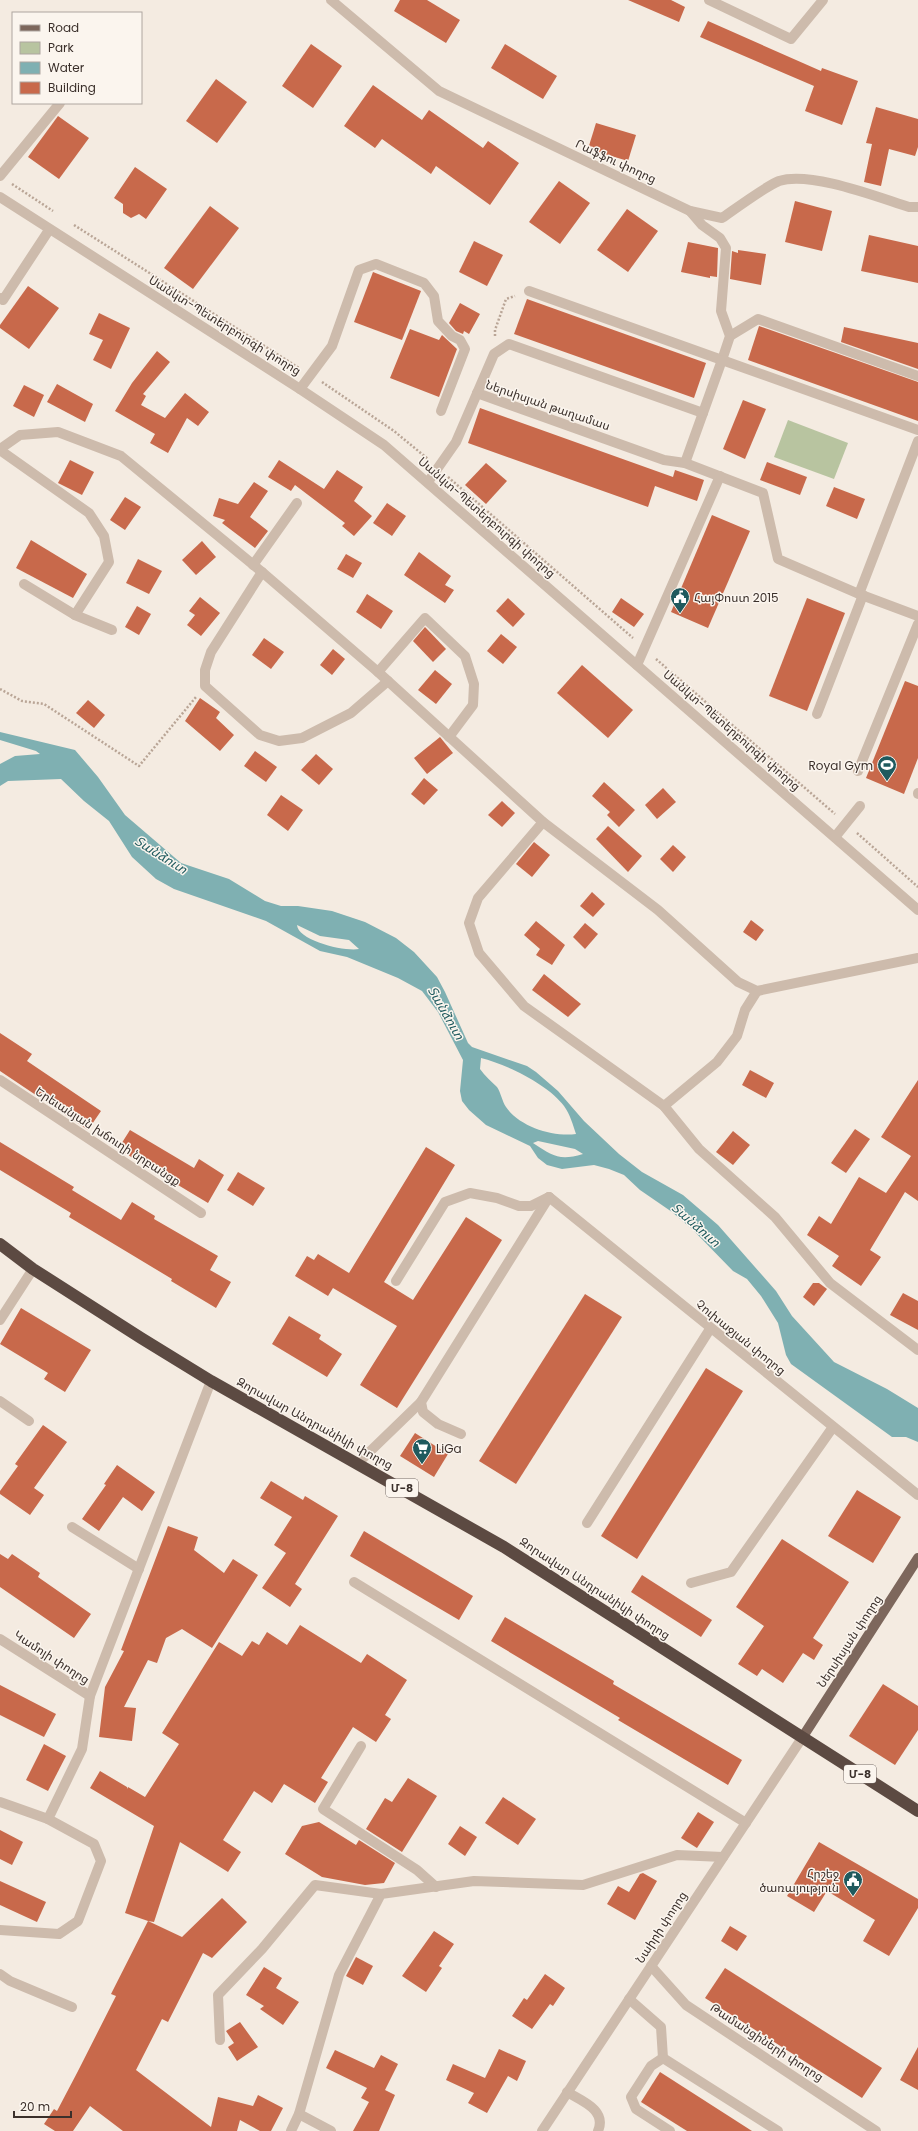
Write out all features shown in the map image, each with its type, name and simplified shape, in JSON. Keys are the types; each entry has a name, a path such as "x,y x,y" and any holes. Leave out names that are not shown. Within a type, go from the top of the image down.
{"highway":[{"name":"Զորավար Անդրանիկի փողոց","path":"0,1244 33,1269 122,1327 211,1381 504,1547 802,1738"},
{"name":"Մ-8","path":"802,1738 918,1811"}],"main road":[{"name":"Ներսիսյան փողոց","path":"802,1738 918,1558"}],"street":[{"name":"Րաֆֆու փողոց","path":"331,0 439,91 690,211 722,218 778,182 798,178 836,185 909,207 918,207"},
{"path":"709,0 791,39 823,0"},
{"path":"0,176 59,104"},
{"name":"Սանկտ-Պետերբուրգի փողոց","path":"0,197 49,230 300,389 384,445 918,910"},
{"path":"685,462 730,336 721,311 726,248 720,238 702,225 690,211"},
{"path":"0,298 3,300 49,230"},
{"path":"300,389 332,346 359,270 376,264 424,283 434,296 438,321 452,336 460,340 464,349 441,411"},
{"path":"529,291 918,430"},
{"path":"730,336 758,319 918,376"},
{"path":"477,393 494,354 510,344 703,413"},
{"name":"Ներսիսյան թաղամաս","path":"428,482 456,442 477,393 664,460 685,462 763,493 778,559 918,616"},
{"path":"75,615 109,562 104,536 89,513 0,449 20,435 58,432 121,456 262,572 378,672 543,822 658,910 738,982 757,991 918,958"},
{"path":"817,714 918,441"},
{"path":"637,665 720,476"},
{"path":"253,565 297,503"},
{"path":"262,572 211,652 205,670 205,686 260,735 279,741 302,738 351,713 388,681"},
{"path":"24,584 75,615 112,630"},
{"path":"378,672 425,618 465,656 474,684 473,705 450,737"},
{"path":"858,771 918,624"},
{"path":"835,837 860,806"},
{"path":"543,822 478,898 469,923 479,953 524,1006 664,1106 699,1149 775,1217 830,1283 918,1350"},
{"path":"664,1106 716,1062 737,1036 745,1010 757,991"},
{"name":"Երեւանյան խճուղի նրբանցք","path":"0,1080 201,1213"},
{"path":"396,1282 445,1202 470,1193 497,1198 519,1206 532,1206 549,1197"},
{"path":"358,1463 420,1402 549,1197"},
{"name":"Չուխաջյան փողոց","path":"549,1197 710,1329 918,1495"},
{"path":"0,1320 33,1269"},
{"path":"587,1522 710,1329"},
{"path":"48,1819 82,1749 90,1696 211,1381"},
{"path":"0,1401 29,1421"},
{"path":"420,1402 423,1412 438,1424 461,1434"},
{"path":"691,1583 731,1572 833,1427"},
{"path":"72,1527 139,1569"},
{"path":"354,1582 746,1823"},
{"name":"Կամոյի փողոց","path":"0,1639 90,1696"},
{"name":"Նաիրի փողոց","path":"542,2131 802,1738"},
{"path":"361,1746 323,1809 417,1870 436,1886"},
{"path":"0,1802 48,1819 94,1844 101,1861 78,1922 59,1934 0,1930"},
{"path":"220,2040 218,1995 262,1949 315,1885 381,1894 474,1881 583,1885 677,1855 723,1857"},
{"path":"291,2131 299,2114 338,1975 381,1894"},
{"name":"Թամանցիների փողոց","path":"652,1966 686,2005 876,2131"},
{"path":"0,1974 10,1981 72,2007"},
{"path":"630,1998 661,2027 663,2058"},
{"path":"663,2058 651,2066 631,2097 636,2109 670,2131"},
{"path":"663,2058 778,2131"},
{"path":"567,2092 597,2112 601,2118 601,2125 598,2131"},
{"path":"299,2114 331,2131"}],"path":[{"path":"494,354 495,330 506,299 529,291"},
{"path":"0,689 22,701 44,704 139,766 205,686"}],"green space":[{"path":"788,420 848,443 834,479 774,457"}],"water":[{"name":"Տանձուտ","path":"0,732 75,750 98,777 125,815 181,863 229,879 265,901 281,906 298,906 332,911 365,922 396,938 414,952 437,977 468,1043 472,1047 527,1066 536,1072 558,1091 584,1121 619,1154 642,1172 683,1195 718,1225 776,1291 792,1316 834,1362 887,1389 918,1408 918,1442 906,1437 892,1437 791,1364 786,1355 778,1323 761,1296 747,1279 733,1271 693,1230 672,1212 640,1190 624,1175 594,1165 562,1169 547,1165 538,1158 530,1146 486,1125 469,1110 462,1101 460,1091 463,1060 438,1012 422,991 398,978 347,957 320,951 266,921 174,889 156,879 132,857 109,821 84,801 61,779 8,781 0,786 0,764 15,756 40,754 36,751 0,740","holes":["297,925 320,936 349,940 359,949 344,949 324,944 305,936 299,931","481,1058 514,1070 538,1083 548,1090 564,1106 570,1116 576,1134 567,1135 547,1132 528,1125 520,1120 506,1107 497,1087 480,1069","538,1141 575,1149 583,1154 568,1157 556,1156 533,1143"]}],"building":[{"path":"400,0 427,0 460,20 446,43 394,11"},
{"path":"628,0 671,0 685,7 679,22"},
{"path":"708,21 821,71 822,68 858,81 842,125 805,111 814,86 700,37"},
{"path":"311,44 342,66 313,108 282,86"},
{"path":"505,44 557,76 543,99 491,68"},
{"path":"216,79 247,102 217,143 186,121"},
{"path":"373,85 422,120 429,110 483,148 488,141 519,163 490,205 436,166 431,174 382,139 375,148 344,126"},
{"path":"876,107 918,119 918,147 915,156 889,149 881,186 864,182 872,144 866,143"},
{"path":"58,116 89,138 59,179 28,157"},
{"path":"596,123 636,135 628,161 588,149"},
{"path":"135,167 167,189 146,219 139,214 131,218 123,213 123,204 114,198"},
{"path":"559,181 590,203 560,244 529,222"},
{"path":"795,201 832,211 822,251 785,242"},
{"path":"210,206 239,228 193,289 164,268"},
{"path":"627,209 658,231 628,272 597,250"},
{"path":"869,235 918,246 918,283 861,271"},
{"path":"474,241 503,255 487,286 459,272"},
{"path":"688,242 718,248 717,277 710,276 710,278 681,272"},
{"path":"738,250 766,254 761,285 730,279 732,251 738,253"},
{"path":"373,272 421,291 402,340 354,322"},
{"path":"28,286 59,308 29,349 0,328 0,325"},
{"path":"527,299 706,363 694,398 514,334"},
{"path":"460,303 480,314 469,334 464,331 463,334 456,331 449,323"},
{"path":"99,313 130,328 111,369 93,360 103,340 89,334"},
{"path":"759,326 918,382 918,421 748,360"},
{"path":"844,327 918,343 918,369 841,342"},
{"path":"410,329 439,340 442,335 457,349 439,397 390,378"},
{"path":"157,351 170,362 143,394 146,396 141,405 165,418 185,393 209,412 198,426 187,418 168,453 150,443 155,434 115,411 132,383"},
{"path":"57,384 93,404 85,422 47,402"},
{"path":"24,385 44,395 34,417 13,406"},
{"path":"743,400 766,409 745,459 723,449"},
{"path":"480,408 673,477 675,470 704,480 697,501 655,486 648,507 468,443"},
{"path":"70,460 94,472 82,495 58,483"},
{"path":"279,460 324,489 337,470 363,487 354,501 372,516 354,536 342,526 345,523 295,485 291,491 268,477"},
{"path":"767,462 807,477 800,495 760,480"},
{"path":"486,463 507,481 486,504 465,485"},
{"path":"254,482 268,491 250,517 268,531 255,548 222,523 225,520 213,516 219,498 238,504"},
{"path":"834,487 865,499 857,519 826,506"},
{"path":"125,497 141,507 125,530 110,520"},
{"path":"387,503 406,516 392,536 373,523"},
{"path":"712,515 750,531 708,628 671,612"},
{"path":"31,540 87,574 73,598 16,568"},
{"path":"202,541 216,557 196,575 182,560"},
{"path":"419,552 451,576 445,585 454,590 445,603 404,575"},
{"path":"346,554 362,563 353,578 337,569"},
{"path":"138,559 162,571 149,594 126,583"},
{"path":"367,594 393,611 381,629 356,612"},
{"path":"200,597 220,613 201,636 187,625 195,615 189,611"},
{"path":"508,598 525,614 513,627 496,611"},
{"path":"621,598 644,614 634,627 612,612"},
{"path":"807,598 845,613 807,711 769,696"},
{"path":"137,606 151,614 139,635 125,627"},
{"path":"425,627 446,649 433,662 413,641"},
{"path":"501,634 517,647 503,664 487,651"},
{"path":"264,638 284,652 271,669 252,655"},
{"path":"333,649 345,659 332,675 320,665"},
{"path":"582,665 633,710 608,738 557,693"},
{"path":"435,670 452,684 436,704 418,690"},
{"path":"905,681 918,686 918,758 904,794 866,778"},
{"path":"200,698 220,712 216,718 234,735 220,751 185,721"},
{"path":"88,700 105,715 94,728 76,713"},
{"path":"440,737 453,753 427,774 414,758"},
{"path":"255,751 277,767 266,782 244,766"},
{"path":"316,754 333,769 319,785 301,770"},
{"path":"424,778 438,790 424,805 411,794"},
{"path":"604,782 635,810 619,827 607,815 610,812 592,796"},
{"path":"663,788 676,802 657,819 645,805"},
{"path":"281,795 303,810 288,831 267,815"},
{"path":"502,801 515,813 502,827 488,815"},
{"path":"608,826 642,856 628,872 596,839"},
{"path":"534,842 550,855 532,877 516,864"},
{"path":"673,845 686,857 673,872 660,859"},
{"path":"592,892 605,904 593,917 580,906"},
{"path":"751,920 764,930 756,941 743,932"},
{"path":"536,921 565,945 552,965 536,955 540,949 524,935"},
{"path":"585,923 598,934 585,949 573,937"},
{"path":"544,974 581,1004 568,1017 532,990"},
{"path":"0,1033 32,1054 27,1061 101,1111 88,1130 0,1071"},
{"path":"750,1070 774,1083 766,1098 742,1085"},
{"path":"918,1080 918,1201 905,1192 870,1250 881,1257 861,1286 832,1266 839,1256 807,1235 819,1216 831,1224 859,1177 886,1193 911,1156 881,1137"},
{"path":"855,1129 870,1139 846,1173 831,1163"},
{"path":"130,1130 194,1168 199,1159 224,1175 208,1203 118,1149"},
{"path":"733,1131 750,1145 733,1165 716,1152"},
{"path":"0,1142 74,1187 72,1190 121,1220 132,1202 155,1216 154,1219 218,1256 210,1270 231,1282 216,1308 171,1281 172,1279 69,1217 71,1213 0,1170"},
{"path":"426,1147 455,1165 384,1282 413,1300 466,1217 502,1240 397,1408 360,1385 397,1326 333,1288 328,1296 295,1276 307,1256 314,1260 318,1254 349,1273"},
{"path":"238,1172 265,1188 253,1206 227,1190"},
{"path":"813,1283 819,1283 827,1289 814,1306 803,1297"},
{"path":"903,1293 918,1301 918,1330 890,1315"},
{"path":"585,1294 622,1317 516,1484 479,1461"},
{"path":"21,1308 91,1350 65,1392 44,1379 48,1373 0,1344"},
{"path":"289,1316 321,1335 319,1339 342,1354 327,1377 272,1344"},
{"path":"706,1368 743,1391 637,1559 601,1536"},
{"path":"43,1425 67,1442 34,1488 44,1495 30,1515 0,1494 0,1491 18,1466 15,1464"},
{"path":"415,1433 448,1454 434,1477 400,1456"},
{"path":"117,1465 155,1492 142,1511 123,1497 99,1531 82,1519 106,1485 104,1484"},
{"path":"271,1481 303,1500 305,1496 338,1516 295,1584 302,1589 290,1607 262,1588 286,1553 274,1545 292,1517 260,1498"},
{"path":"857,1490 901,1517 873,1563 828,1536"},
{"path":"168,1526 198,1537 194,1550 224,1573 233,1559 258,1575 212,1648 182,1629 166,1638 157,1663 148,1660 124,1707 136,1708 132,1741 99,1737 105,1687 124,1651 121,1650"},
{"path":"364,1531 473,1596 459,1620 350,1556"},
{"path":"782,1539 849,1582 813,1638 823,1645 814,1660 803,1653 783,1683 762,1669 757,1676 738,1664 764,1626 736,1607"},
{"path":"0,1554 8,1559 12,1554 40,1573 38,1577 91,1614 74,1638 0,1587"},
{"path":"642,1575 712,1620 701,1637 631,1592"},
{"path":"505,1617 614,1681 613,1684 742,1760 728,1785 618,1720 620,1718 491,1641"},
{"path":"300,1625 361,1663 367,1654 407,1680 385,1715 391,1719 376,1742 353,1727 321,1778 328,1782 315,1803 284,1784 272,1803 254,1791 223,1840 241,1852 228,1872 180,1842 154,1922 125,1913 154,1826 90,1788 100,1771 127,1787 127,1789 128,1787 145,1797 179,1744 162,1733 219,1642 242,1656 252,1641 259,1645 267,1632 287,1645"},
{"path":"883,1684 918,1706 918,1730 895,1765 849,1736"},
{"path":"0,1685 56,1714 44,1737 0,1715"},
{"path":"44,1744 66,1756 48,1791 26,1780"},
{"path":"408,1778 437,1796 402,1852 366,1829 385,1798 392,1802"},
{"path":"503,1797 536,1819 518,1845 485,1823"},
{"path":"698,1812 714,1822 697,1848 681,1838"},
{"path":"319,1822 356,1845 359,1840 395,1863 384,1883 365,1885 322,1877 285,1854 302,1826"},
{"path":"460,1826 477,1837 465,1856 448,1844"},
{"path":"0,1830 23,1842 12,1865 0,1859"},
{"path":"819,1842 918,1899 918,1908 889,1956 863,1941 875,1920 827,1891 814,1912 787,1896"},
{"path":"643,1873 657,1881 635,1920 607,1904 618,1886 629,1892 640,1874"},
{"path":"0,1881 46,1902 37,1922 0,1905"},
{"path":"222,1898 247,1922 212,1958 203,1953 168,2022 162,2019 136,2070 211,2127 218,2097 253,2106 258,2095 283,2108 271,2131 260,2131 240,2120 237,2131 123,2131 90,2106 73,2131 55,2131 44,2124 54,2109 57,2111 78,2071 116,1996 111,1994 148,1921 182,1937"},
{"path":"730,1926 747,1936 737,1951 721,1941"},
{"path":"434,1931 454,1944 439,1966 442,1968 426,1992 402,1976"},
{"path":"356,1957 373,1966 363,1985 346,1976"},
{"path":"264,1967 282,1978 276,1988 299,2002 283,2025 260,2009 264,2006 246,1995"},
{"path":"725,1968 882,2068 862,2098 705,1998"},
{"path":"545,1974 565,1988 553,2006 550,2004 532,2029 512,2016 524,1998 527,2000"},
{"path":"240,2022 258,2047 237,2061 228,2047 234,2043 226,2031"},
{"path":"918,2047 918,2090 900,2080"},
{"path":"499,2049 526,2061 517,2081 508,2076 487,2113 468,2103 474,2093 446,2080 453,2064 485,2078"},
{"path":"335,2050 374,2068 381,2055 398,2064 385,2090 395,2095 379,2131 353,2131 369,2102 361,2098 367,2088 326,2068"},
{"path":"660,2072 752,2131 687,2131 641,2102"}],"place":[{"name":"ՀայՓոստ 2015","path":"680,614"},
{"name":"Royal Gym","path":"887,782"},
{"name":"LiGa","path":"422,1465"},
{"name":"Հրշեջ ծառայություն","path":"853,1897"}]}
